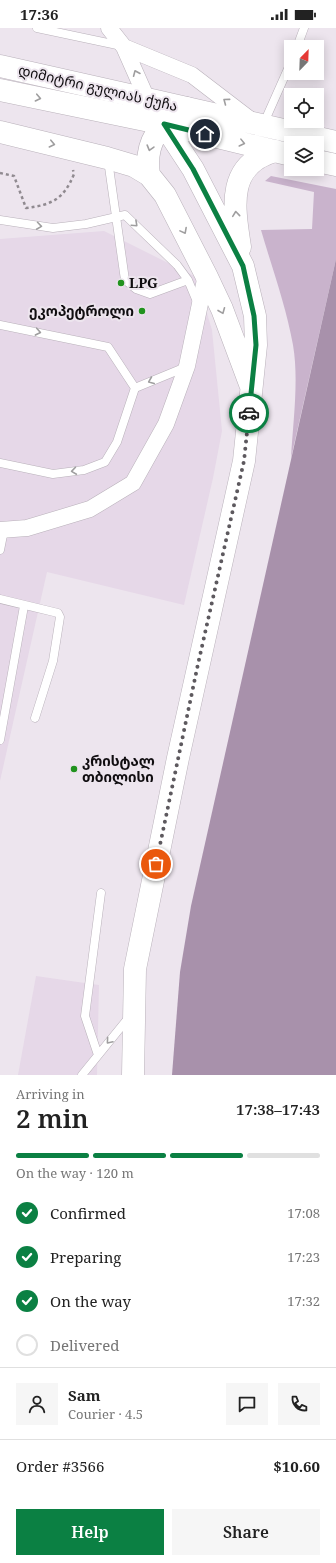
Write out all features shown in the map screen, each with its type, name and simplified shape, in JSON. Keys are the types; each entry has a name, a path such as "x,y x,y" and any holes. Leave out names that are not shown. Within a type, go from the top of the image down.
{"main road":[{"name":"დიმიტრი გულიას ქუჩა","path":"0,66 336,142"},
{"name":"დიმიტრი გულიას ქუჩა","path":"0,90 164,124 283,153"},
{"path":"147,99 193,169 243,266"},
{"path":"149,175 147,163 152,139 164,124 186,108"},
{"path":"0,132 107,158 134,166 149,175 165,195 197,278 222,309 251,388"},
{"path":"133,1075 135,969 181,744 244,461 256,345 254,316 243,266 235,213 236,190 248,165 260,156 283,153"},
{"path":"324,162 336,165"}],"street":[{"path":"109,28 124,47 147,99"},
{"path":"124,47 192,75 260,125"},
{"path":"2,530 27,528 90,509 133,483 166,424 188,361 199,308 197,278"}],"lane":[{"path":"37,28 124,47"},
{"path":"300,40 304,28"},
{"path":"260,125 284,76"},
{"path":"107,158 125,280 136,289 150,294 197,278"},
{"path":"0,220 53,228 86,224 125,215 177,264 197,278"},
{"path":"0,326 108,347 134,388"},
{"path":"0,463 53,474 84,470 105,462 117,442 134,388 188,361"},
{"path":"0,550 2,530"},
{"path":"0,600 58,613 60,617 53,661 36,718"},
{"path":"0,740 4,701 24,606"},
{"path":"98,1055 85,1016 101,893"},
{"path":"82,1075 134,1011"}],"path":[{"path":"0,173 14,176 26,208 42,206 56,199 65,192 74,174 73,167"}],"shaded area":[{"path":"271,176 336,189 336,259 291,458 296,387 295,358 283,301 261,230 312,229 314,192 265,181"},
{"path":"104,231 196,277 212,330 222,431 213,478 184,605 47,572 0,781 0,239"},
{"path":"336,259 336,1075 172,1075 180,972 191,906"},
{"path":"36,976 99,985 97,1075 18,1075"}],"way so far":[{"path":"156,864 198,664 244,461 249,413"}],"place":[{"name":"LPG","path":"121,283"},
{"name":"ეკოპეტროლი","path":"142,311"},
{"name":"კრისტალ თბილისი","path":"74,769"}],"route":[{"path":"205,134 164,124 193,169 243,266 254,316 256,345 249,413"}]}
